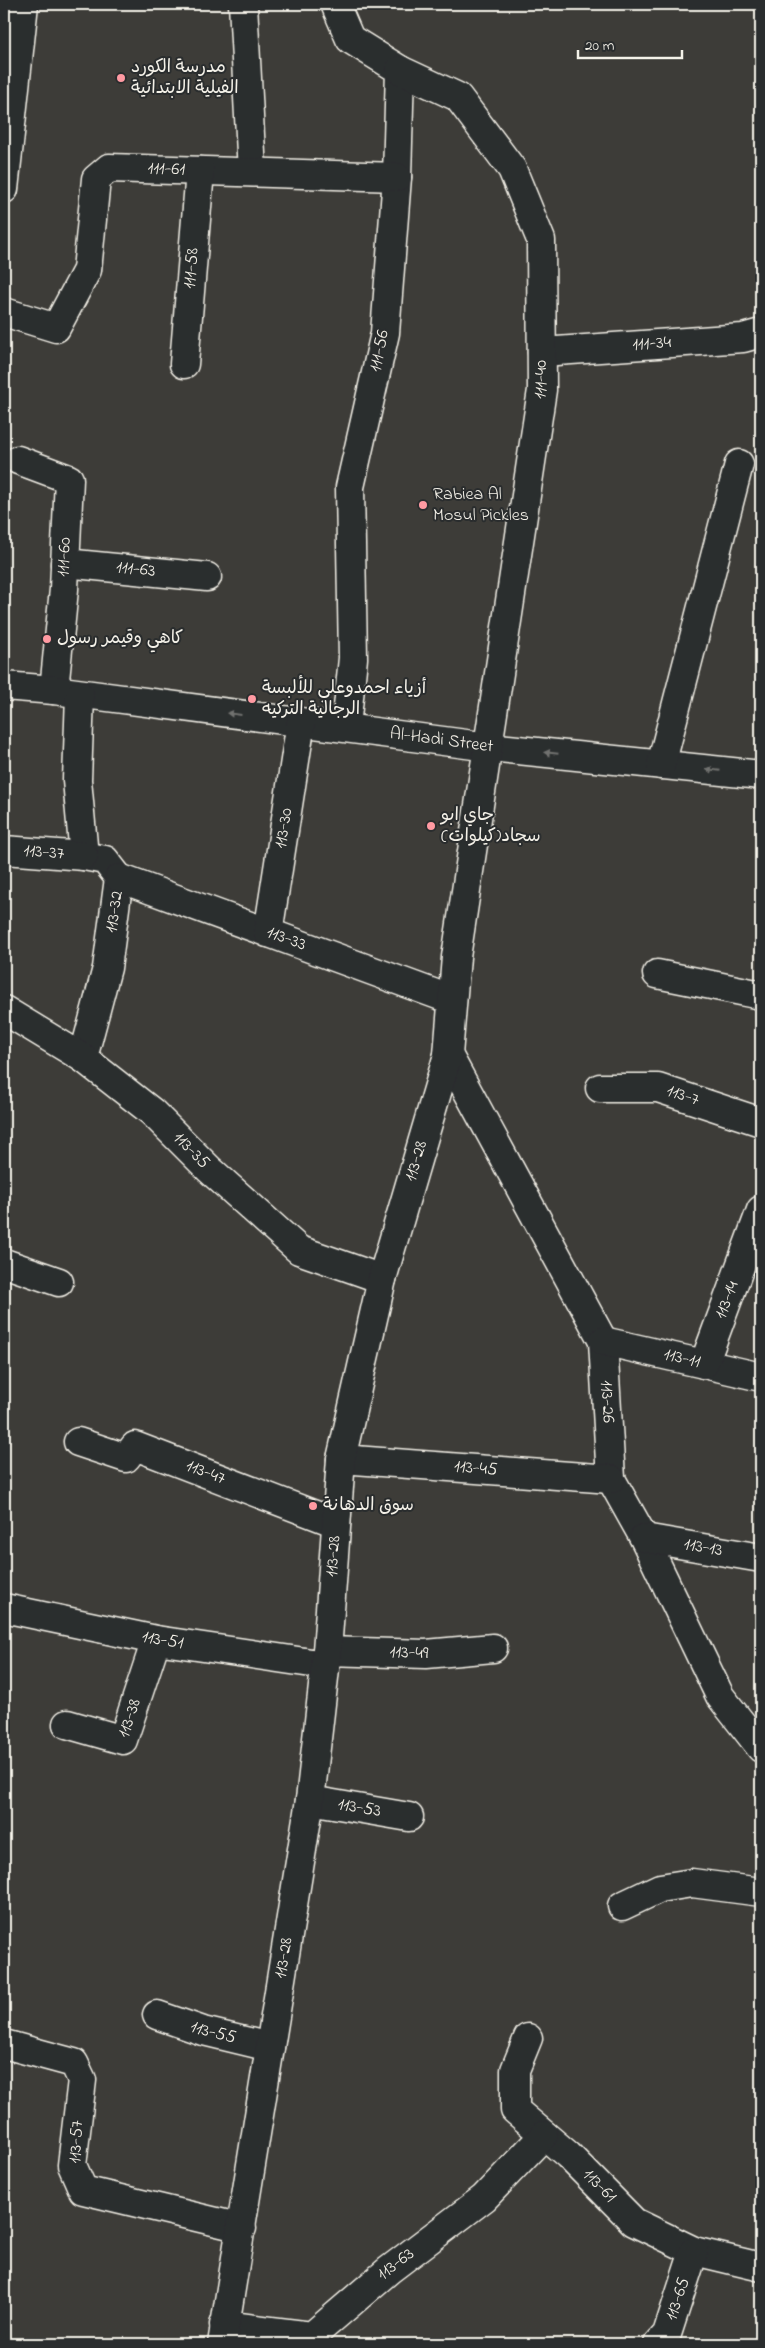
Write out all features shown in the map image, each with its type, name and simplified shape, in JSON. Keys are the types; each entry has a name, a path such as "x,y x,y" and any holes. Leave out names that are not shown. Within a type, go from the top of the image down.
{"street":[{"path":"4,189 7,124 24,4"},
{"path":"242,4 252,172"},
{"path":"335,4 350,40 400,70"},
{"name":"111-56","path":"346,727 353,658 350,487 385,333 397,177 400,70"},
{"name":"111-40","path":"400,70 458,97 512,169 541,240 542,390 489,747"},
{"name":"111-61","path":"4,312 56,328 87,270 96,179 109,168 397,177"},
{"name":"111-58","path":"184,364 200,171"},
{"name":"111-34","path":"542,352 743,338 761,334"},
{"name":"111-60","path":"18,460 69,479 65,563 67,692"},
{"path":"661,765 739,464"},
{"name":"111-63","path":"65,563 207,577"},
{"name":"Al-Hadi Street","path":"4,686 67,692 346,727 489,747 761,776"},
{"path":"67,692 84,856"},
{"name":"113-30","path":"268,933 301,722"},
{"name":"113-28","path":"223,2334 242,2228 310,1800 326,1658 341,1458 382,1279 448,1055 456,957 489,747"},
{"name":"113-37","path":"4,850 84,856"},
{"name":"113-32","path":"83,1058 107,968 119,878 105,860 84,856"},
{"name":"113-33","path":"119,878 452,1000"},
{"path":"657,974 761,995"},
{"name":"113-35","path":"4,1010 83,1058 152,1112 209,1169 299,1250 382,1279"},
{"name":"113-26","path":"448,1055 603,1341 611,1479 644,1538 720,1696 761,1748"},
{"name":"113-7","path":"600,1088 658,1088 761,1122"},
{"name":"113-14","path":"704,1364 755,1243 761,1210"},
{"path":"4,1263 60,1282"},
{"name":"113-11","path":"603,1341 761,1378"},
{"name":"113-47","path":"78,1442 126,1458 135,1446 336,1523"},
{"name":"113-45","path":"341,1458 611,1479"},
{"name":"113-13","path":"644,1538 761,1558"},
{"name":"113-51","path":"4,1608 156,1640 326,1658"},
{"name":"113-38","path":"67,1724 123,1740 156,1640"},
{"name":"113-49","path":"326,1658 426,1654 493,1648"},
{"name":"113-53","path":"310,1800 409,1817"},
{"path":"622,1906 660,1888 692,1883 761,1892"},
{"name":"113-55","path":"157,2015 203,2031 270,2047"},
{"name":"113-61","path":"528,2038 515,2070 515,2110 544,2134 634,2222 694,2251 761,2267"},
{"name":"113-57","path":"4,2044 74,2063 82,2080 72,2165 83,2190 242,2228"},
{"name":"113-63","path":"223,2334 312,2336 389,2270 484,2198 544,2134"},
{"name":"113-65","path":"658,2344 666,2334 694,2251"}],"place":[{"name":"مدرسة الكورد الفيلية الابتدائية","path":"121,78"},
{"name":"Rabiea Al Mosul Pickles","path":"423,505"},
{"name":"كاهي وقيمر رسول","path":"47,639"},
{"name":"أزياء احمدوعلي للألبسة الرجالية التركيه","path":"252,699"},
{"name":"جاي ابو سجاد(كيلوات)","path":"431,826"},
{"name":"سوق الدهانة","path":"313,1506"}]}
